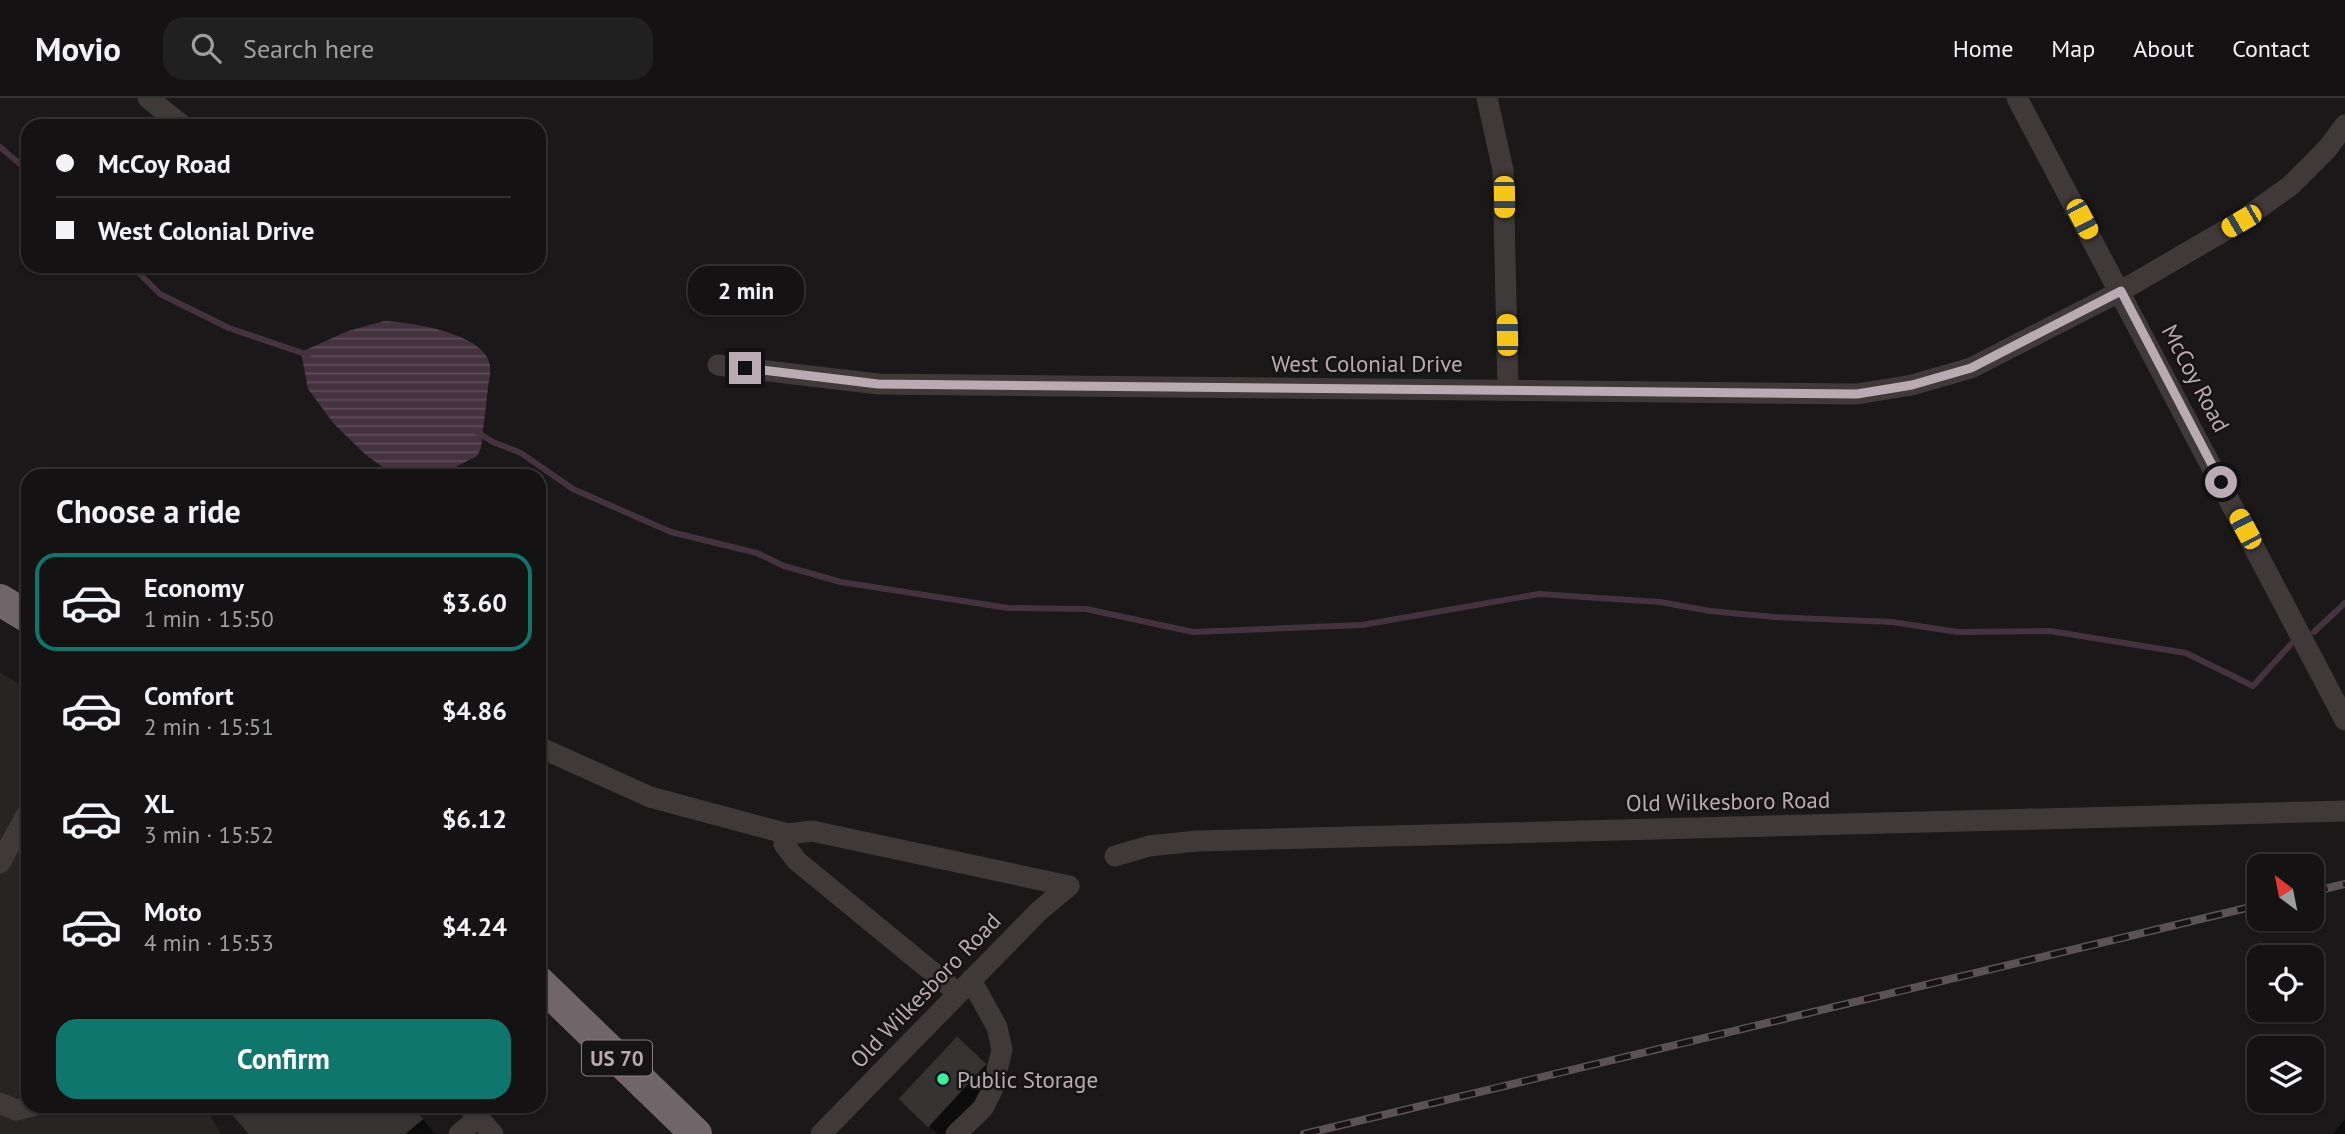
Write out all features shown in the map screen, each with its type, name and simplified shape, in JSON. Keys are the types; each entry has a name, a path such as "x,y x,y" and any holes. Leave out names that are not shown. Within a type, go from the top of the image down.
{"highway":[{"path":"0,600 21,613"},
{"name":"US 70","path":"546,990 695,1134"}],"street":[{"path":"148,98 174,119"},
{"path":"1486,98 1503,170 1508,390"},
{"name":"McCoy Road","path":"2017,98 2345,720"},
{"name":"West Colonial Drive","path":"718,365 878,384 1857,394 1912,385 1971,368 2121,291 2241,221 2290,186 2327,149 2345,125"},
{"path":"546,750 650,797 788,834 784,844 797,861 965,987 997,1027 1002,1050 992,1090 983,1108 956,1134"},
{"name":"Old Wilkesboro Road","path":"1115,856 1149,846 1197,841 2345,811"},
{"path":"0,863 21,825"},
{"name":"Old Wilkesboro Road","path":"788,834 812,831 1069,886 1039,911 821,1134"},
{"path":"0,1103 16,1110 21,1109"},
{"path":"460,1134 480,1119"}],"shaded area":[{"path":"384,321 411,324 461,337 485,354 490,373 481,448 477,456 452,469 385,469 366,455 334,424 308,389 301,352 348,331"},
{"path":"0,673 21,685 21,1113 209,1113 221,1134 0,1134"}],"building":[{"path":"957,1038 985,1064 928,1126 900,1099"},
{"path":"416,1113 422,1119 404,1134 250,1134 233,1114"}],"waterway":[{"path":"0,147 21,165"},
{"path":"139,273 160,294 229,328 308,355"},
{"path":"477,432 493,442 521,453 544,469"},
{"path":"546,470 573,489 671,532 757,553 784,566 841,582 1008,608 1086,609 1193,632 1362,625 1539,594 1660,602 1710,611 1774,617 1892,622 1958,632 2050,631 2186,653 2253,686 2291,644"},
{"path":"2314,632 2345,603"}],"railway":[{"path":"2324,889 2345,884"},
{"path":"1304,1134 2247,908"}],"place":[{"name":"Public Storage","path":"943,1079"}],"route":[{"path":"745,368 878,384 1857,394 1912,385 1971,368 2121,291 2221,482"}]}
